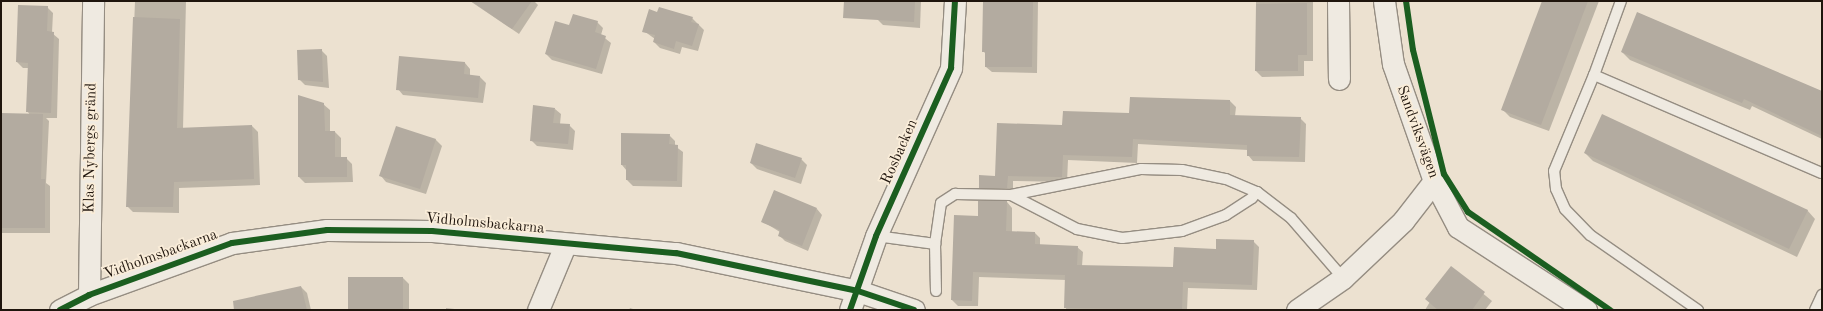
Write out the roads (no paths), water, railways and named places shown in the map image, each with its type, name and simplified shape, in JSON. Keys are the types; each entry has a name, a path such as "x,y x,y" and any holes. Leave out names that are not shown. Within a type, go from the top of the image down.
{"street":[{"name":"Klas Nybergs gränd","path":"89,295 93,1"},
{"name":"Rosbacken","path":"850,310 858,291 876,236 951,68 955,1"},
{"path":"1338,1 1339,79"},
{"name":"Sandviksvägen","path":"1384,1 1393,64 1434,181 1458,227 1586,310"},
{"path":"1297,310 1343,278 1403,221 1434,181"},
{"name":"Vidholmsbackarna","path":"60,310 89,295 232,243 328,230 432,232 565,245 676,253 858,291 914,310"},
{"path":"538,310 565,245"}],"lane":[{"path":"1621,1 1594,74 1554,171 1556,189 1565,209 1590,235 1698,310"},
{"path":"1594,74 1822,173"},
{"path":"936,291 935,244 941,203 955,194 1011,196 1141,169 1182,170 1226,179 1257,192 1291,218 1343,278"},
{"path":"1011,196 1077,229 1122,238 1182,231 1226,214 1252,198 1257,192"},
{"path":"876,236 935,244"},
{"path":"1815,310 1822,295"}]}
